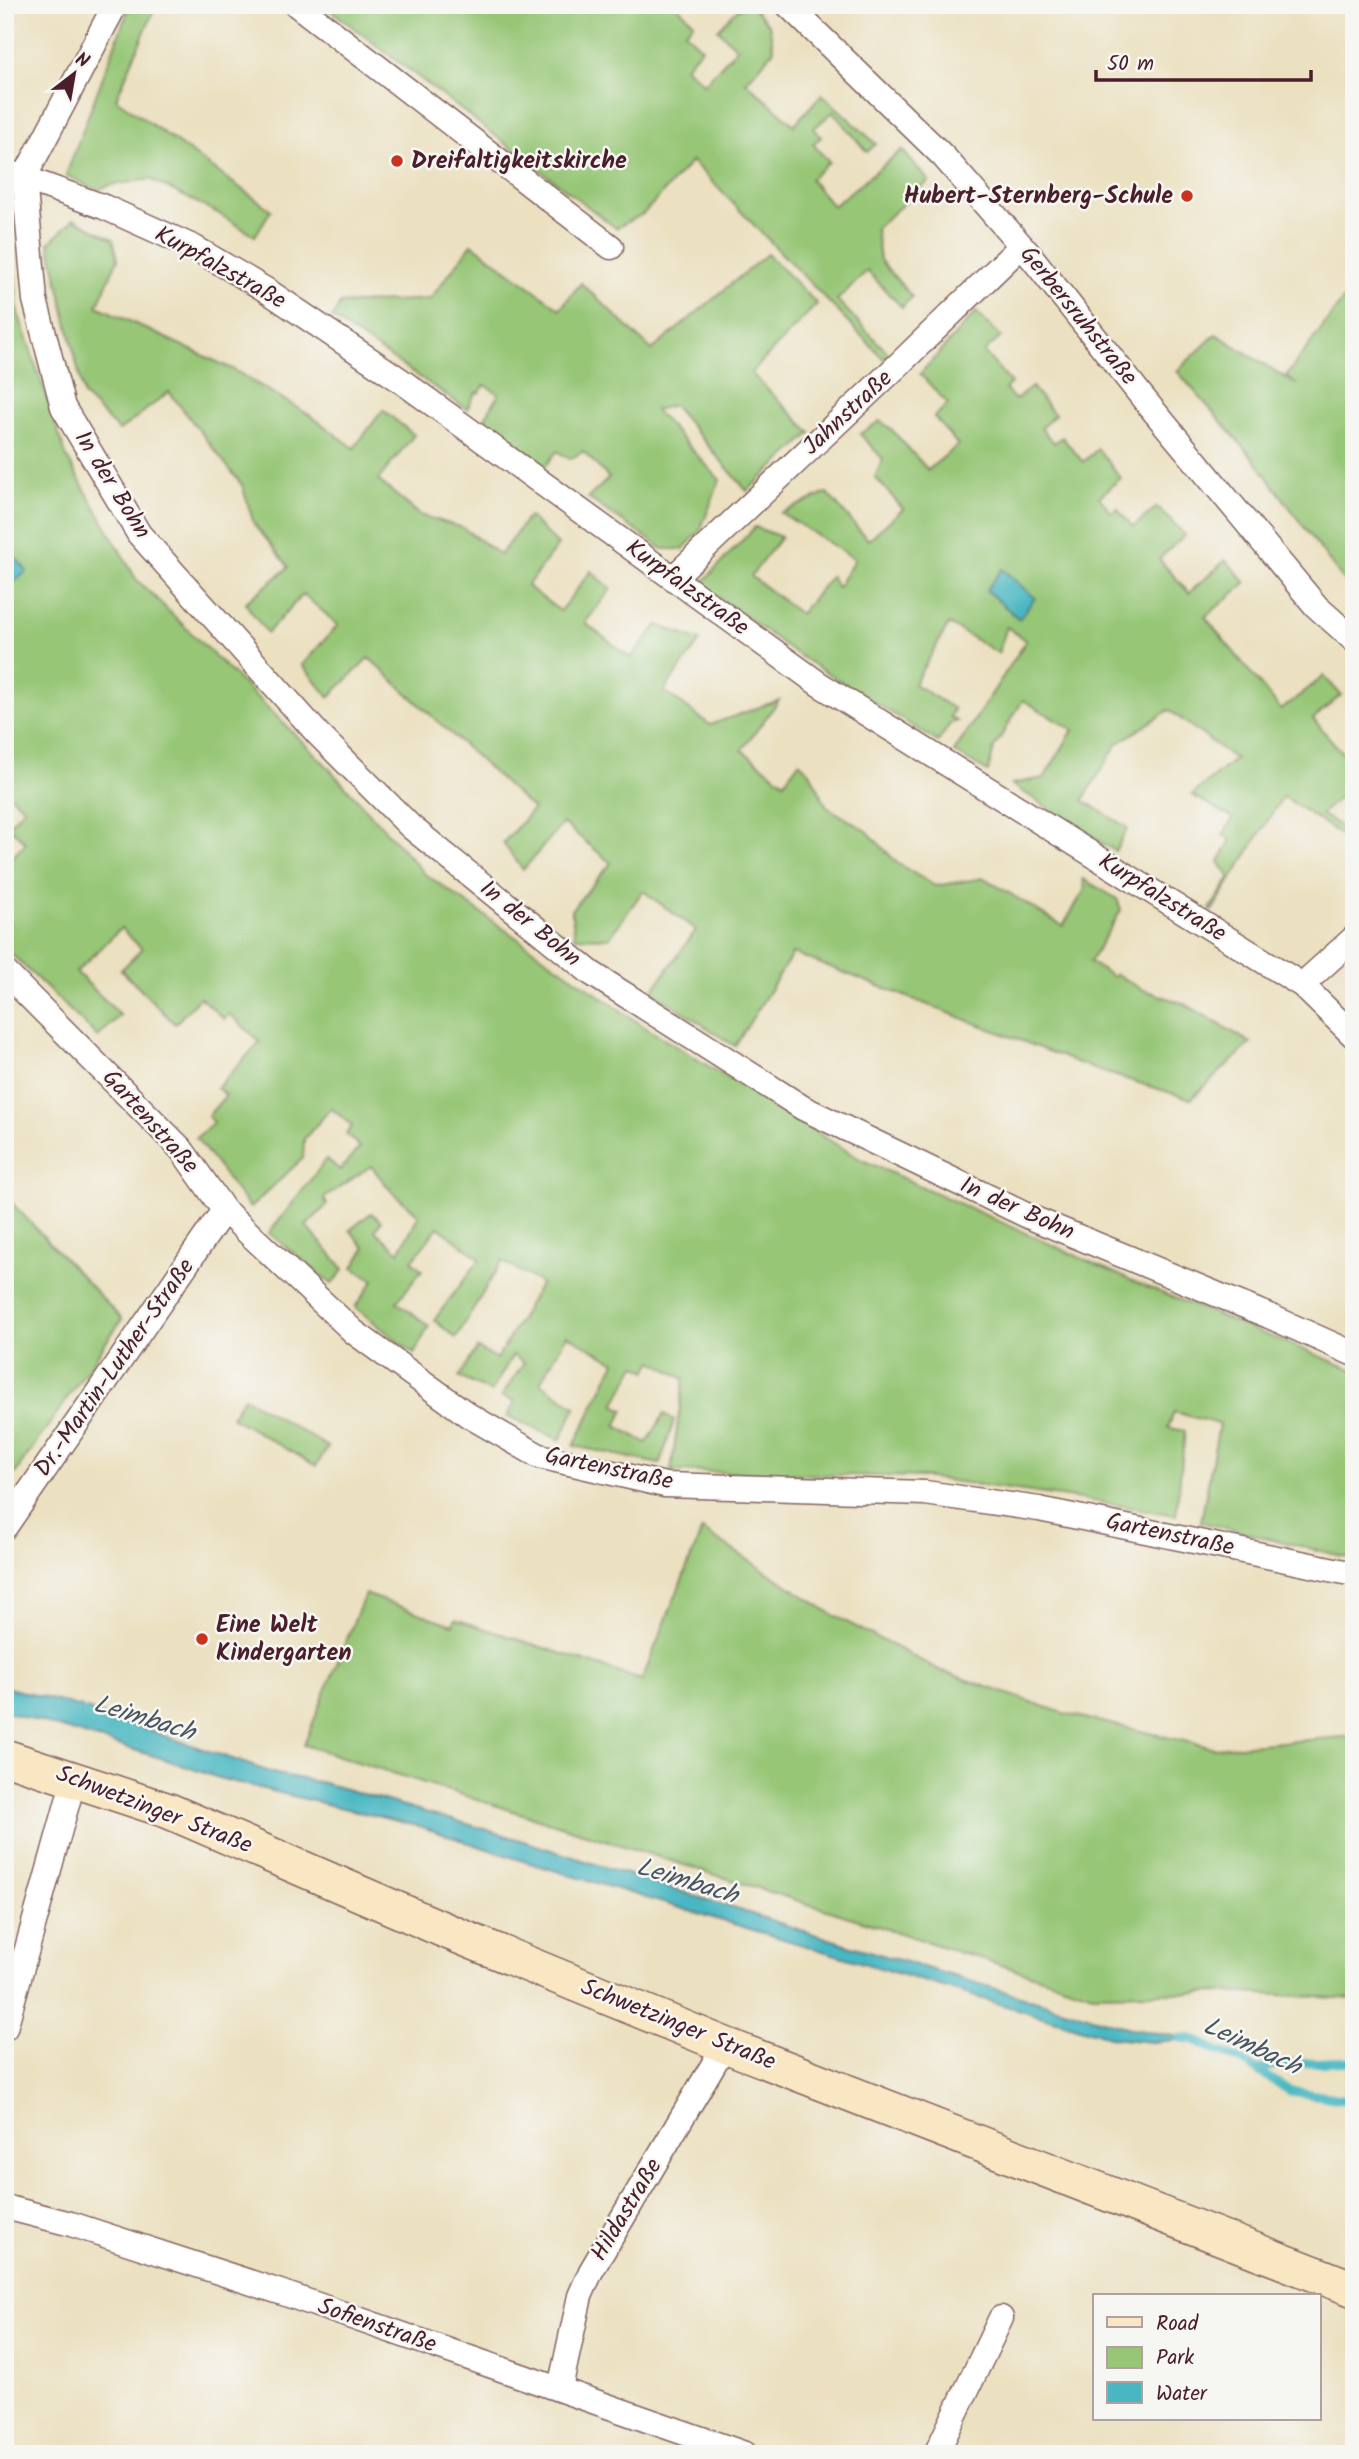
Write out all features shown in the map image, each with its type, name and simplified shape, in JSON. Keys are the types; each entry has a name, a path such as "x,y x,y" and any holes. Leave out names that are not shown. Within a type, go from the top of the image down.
{"street":[{"path":"15,175 115,5"},
{"path":"297,5 611,247"},
{"name":"Gerbersruhstraße","path":"788,5 944,157 1021,246 1308,596 1354,640"},
{"name":"Kurpfalzstraße","path":"15,175 104,207 195,248 266,290 400,380 819,684 1302,985 1354,1036"},
{"name":"In der Bohn","path":"15,175 35,300 63,407 139,534 318,734 411,827 591,974 803,1108 1019,1212 1354,1354"},
{"name":"Jahnstraße","path":"673,578 1021,246"},
{"path":"1302,985 1354,938"},
{"name":"Gartenstraße","path":"5,972 181,1149 224,1210 354,1332 468,1415 539,1455 665,1486 925,1493 1039,1509 1354,1574"},
{"name":"Dr.-Martin-Luther-Straße","path":"5,1527 224,1210"},
{"name":"Schwetzinger Straße","path":"5,1757 169,1811 725,2045 1354,2289"},
{"path":"5,2028 74,1779"},
{"name":"Hildastraße","path":"559,2388 580,2296 591,2271 725,2045"},
{"name":"Sofienstraße","path":"5,2207 71,2224 283,2293 745,2454"},
{"path":"936,2454 1001,2318"}],"green space":[{"path":"130,5 156,5 116,99 271,210 255,236 216,212 150,179 96,190 66,175"},
{"path":"324,5 676,5 694,23 685,32 702,48 685,67 704,84 737,48 718,30 737,11 750,5 769,25 774,50 746,82 794,125 822,94 876,144 867,152 833,112 814,128 821,137 813,144 829,162 810,179 833,206 902,150 929,181 876,228 880,260 912,297 902,307 867,271 837,300 889,354 884,359 692,161 643,214 616,228"},
{"path":"5,210 10,214 18,313 67,458 136,579 325,764 425,874 646,1028 860,1159 1137,1283 1354,1370 1354,1559 1201,1522 1219,1424 1174,1412 1168,1428 1185,1431 1176,1515 923,1477 671,1471 684,1379 653,1361 647,1371 636,1365 614,1405 624,1410 616,1426 647,1443 664,1414 674,1420 660,1464 574,1446 615,1362 567,1335 540,1383 576,1407 560,1440 507,1416 515,1402 502,1396 524,1363 513,1355 491,1392 459,1377 477,1348 497,1359 541,1283 502,1261 456,1338 434,1320 480,1259 438,1227 412,1261 422,1270 397,1302 429,1326 414,1354 355,1307 374,1280 353,1268 365,1248 350,1230 371,1213 381,1221 375,1231 399,1252 419,1215 393,1193 371,1166 324,1198 327,1205 306,1226 344,1269 332,1284 269,1233 327,1159 340,1170 360,1147 346,1134 352,1126 331,1108 304,1139 303,1158 250,1208 196,1138 213,1123 208,1116 226,1095 217,1088 260,1042 230,1014 224,1019 200,997 175,1024 121,970 142,949 121,928 76,972 120,1015 98,1037 5,948 5,864 26,843 8,826 24,808 5,791"},
{"path":"74,219 113,239 118,259 97,306 232,369 311,416 354,448 383,410 414,435 378,480 420,515 463,528 500,555 529,516 558,545 527,586 560,611 591,571 611,589 585,623 631,658 658,625 700,641 664,691 710,725 779,700 742,750 784,782 799,762 810,772 827,807 867,831 897,863 935,886 984,878 1063,926 1085,889 1083,879 1117,899 1121,910 1090,962 1113,977 1116,974 1141,989 1185,1004 1251,1043 1191,1099 1097,1070 793,953 735,1046 652,991 696,930 643,891 609,938 575,937 571,910 611,863 563,823 523,870 503,843 533,809 369,658 329,697 302,665 338,625 303,594 267,633 245,603 289,567 254,524 242,485 169,392 119,431 84,396 49,243"},
{"path":"472,244 560,309 581,283 652,350 767,254 817,304 751,373 811,433 747,491 673,405 655,410 720,480 700,531 683,549 663,549 588,498 609,478 583,451 570,459 557,451 544,468 480,427 499,394 485,385 479,393 476,392 467,409 332,318 340,304 430,299"},
{"path":"1354,285 1354,595 1254,459 1177,371 1216,334 1297,385 1286,376"},
{"path":"976,312 1001,337 984,352 1011,383 1005,389 1015,400 1032,387 1055,415 1041,428 1054,443 1062,437 1083,462 1098,449 1121,478 1099,497 1111,512 1117,508 1133,527 1157,507 1185,535 1159,559 1189,593 1226,560 1246,583 1205,617 1281,710 1324,676 1341,695 1313,719 1345,756 1354,748 1354,785 1321,814 1354,835 1354,844 1283,796 1212,911 1210,909 1230,878 1219,862 1231,840 1223,835 1233,818 1192,795 1235,759 1169,710 1117,744 1083,800 1128,828 1115,851 1011,784 1044,778 1073,730 1023,700 994,748 988,772 954,752 1026,641 1007,627 998,653 949,624 914,684 954,709 950,717 957,721 950,724 938,742 795,653 701,584 755,527 781,537 751,576 800,614 831,576 837,588 855,559 781,513 827,493 868,540 903,509 875,477 883,459 860,434 880,421 891,429 928,470 958,445 934,417 948,404 920,374"},
{"path":"5,1196 122,1319 5,1488"},
{"path":"244,1397 328,1447 316,1466 231,1417"},
{"path":"702,1530 835,1616 941,1671 1063,1713 1214,1748 1354,1736 1354,1999 1224,1992 1093,1994 304,1745 365,1594 453,1625 455,1619 642,1680"}],"water":[{"path":"5,546 27,571 5,590"},
{"path":"1002,569 1035,598 1019,619 986,590"},
{"path":"5,1687 83,1708 276,1774 324,1783 495,1832 845,1944 1064,2009 1133,2029 1192,2039 1151,2042 1113,2038 520,1860 422,1827 222,1779 5,1711"}],"waterway":[{"name":"Leimbach","path":"1181,2038 1192,2039 1244,2062 1290,2091 1354,2101"},
{"path":"1258,2070 1281,2064 1354,2061"}],"place":[{"name":"Dreifaltigkeitskirche","path":"397,161"},
{"name":"Hubert-Sternberg-Schule","path":"1187,196"},
{"name":"Eine Welt Kindergarten","path":"202,1639"}]}
